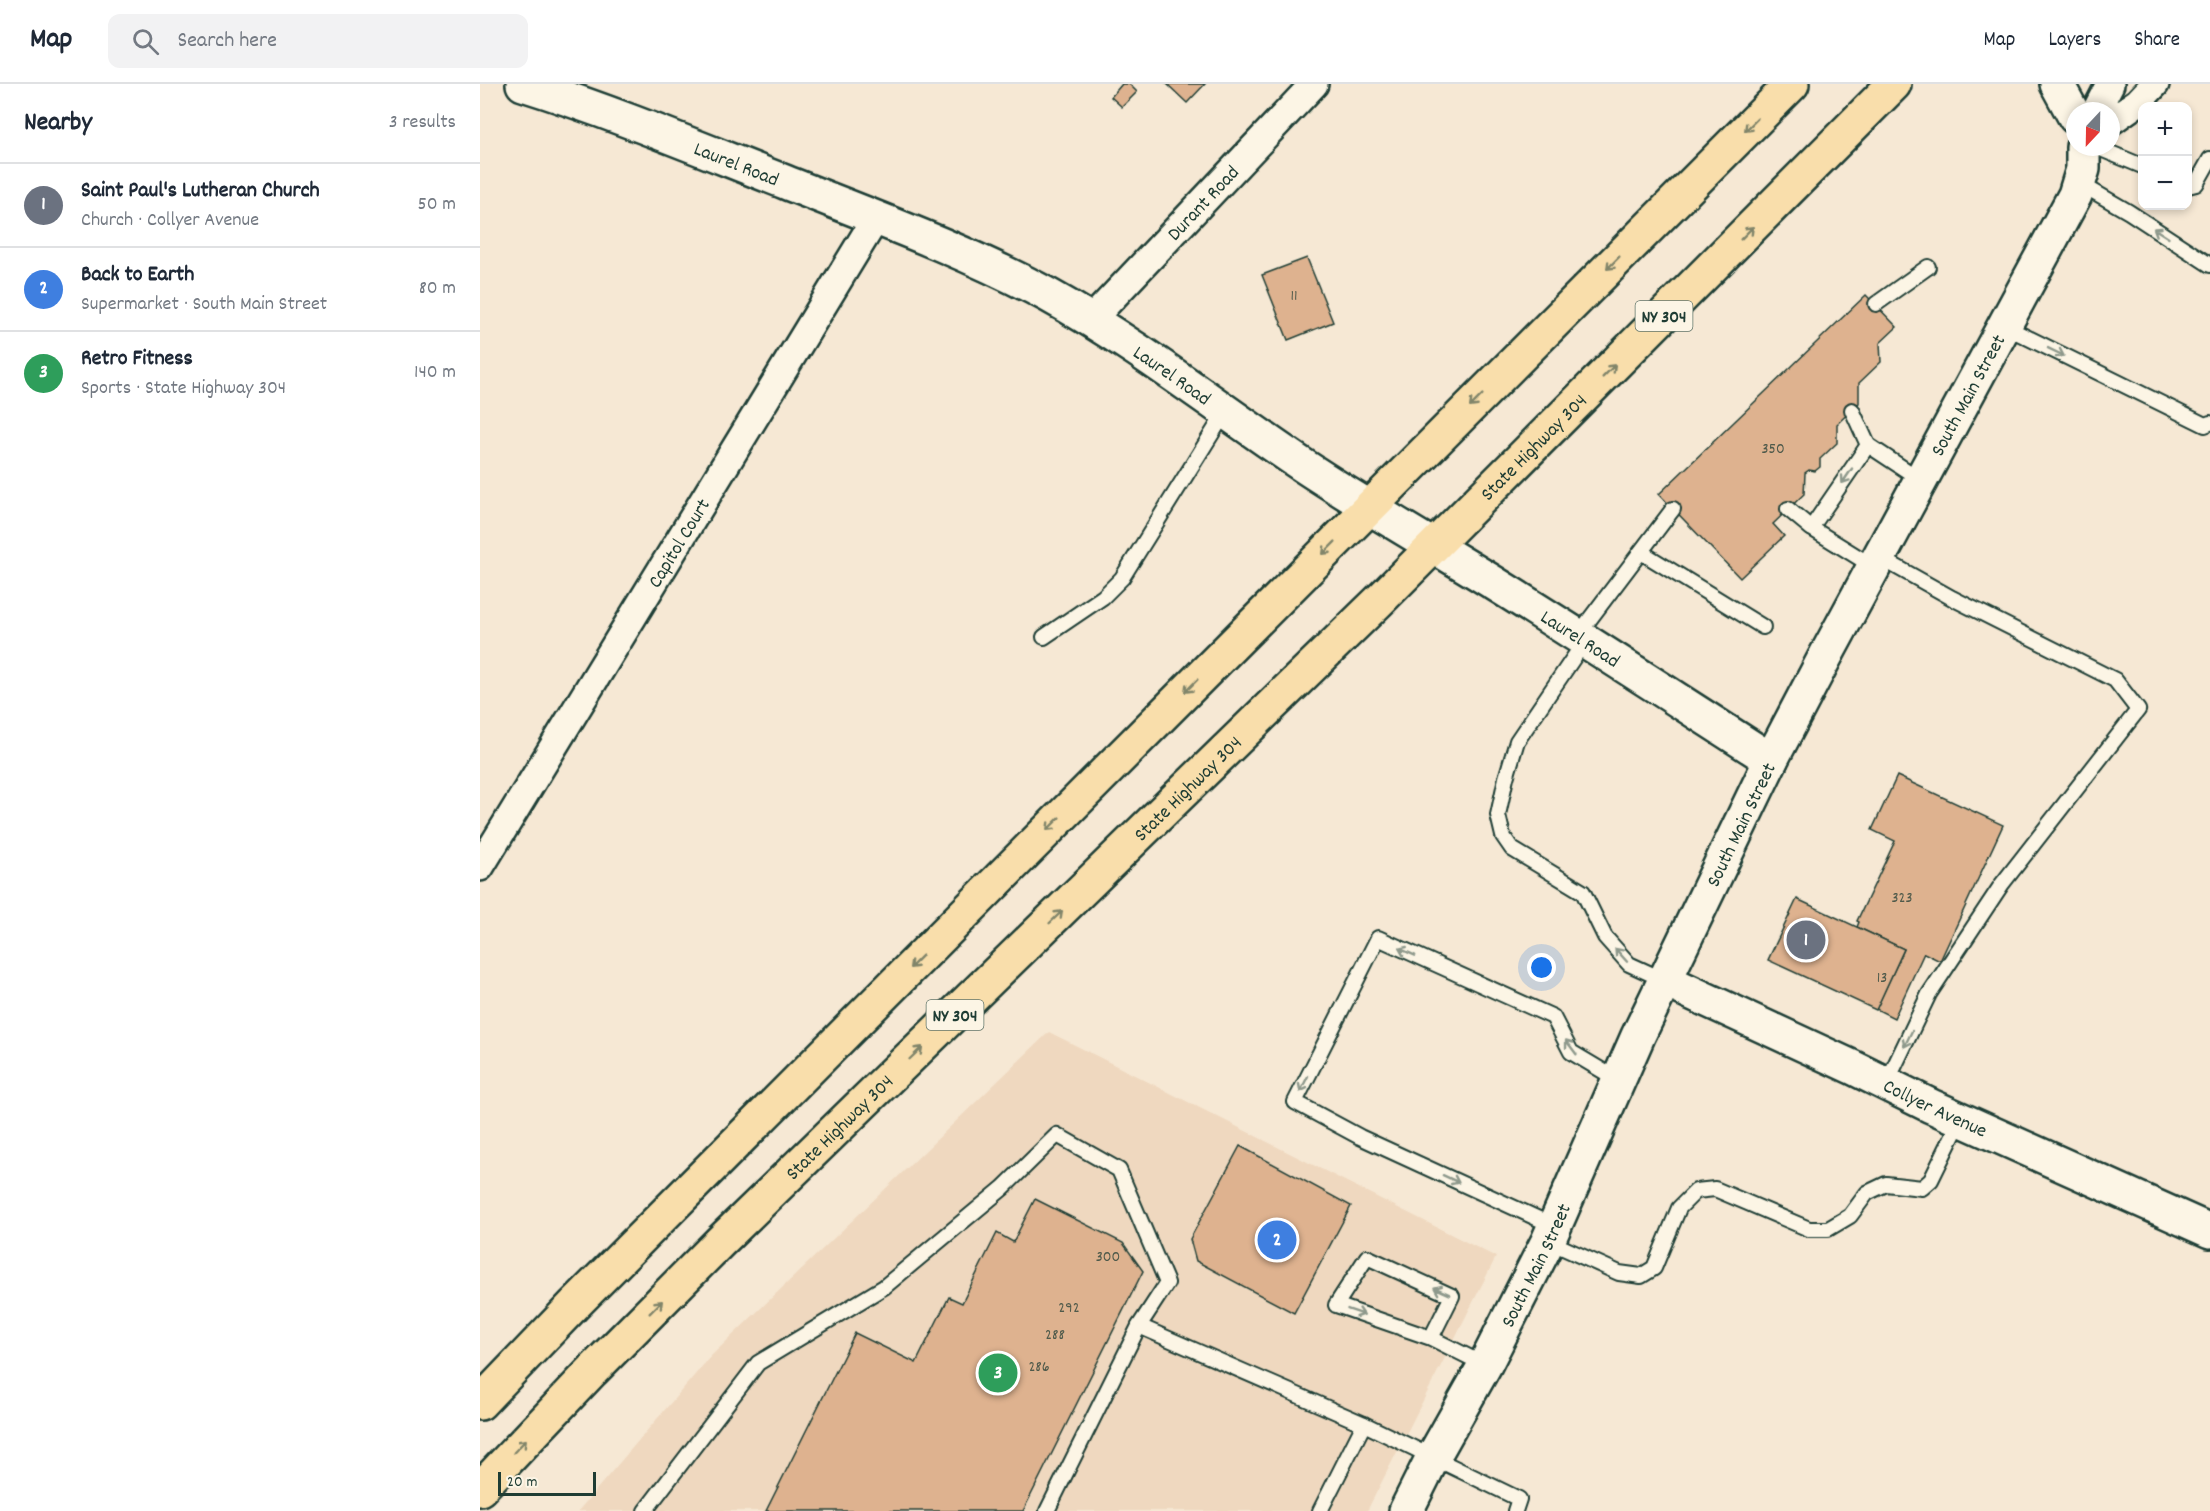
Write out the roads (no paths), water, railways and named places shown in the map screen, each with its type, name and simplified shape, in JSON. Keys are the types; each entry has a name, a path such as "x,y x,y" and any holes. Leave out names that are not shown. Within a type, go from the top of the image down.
{"main road":[{"path":"480,1403 574,1305 1792,84"},
{"name":"State Highway 304","path":"480,1489 592,1371 720,1242 1434,546 1894,84"}],"street":[{"name":"Laurel Road","path":"523,84 688,144 876,218 994,268 1091,320 1306,467 1771,760"},
{"name":"Durant Road","path":"1091,320 1314,84"},
{"path":"2057,84 2067,102"},
{"path":"2101,102 2110,84"},
{"path":"2120,115 2138,102 2155,84"},
{"name":"South Main Street","path":"1406,1511 1432,1459 1485,1365 1551,1234 1664,980 1771,760 2068,208 2079,183 2083,169 2083,156"},
{"name":"Capitol Court","path":"480,867 876,218"},
{"name":"Collyer Avenue","path":"1664,980 2210,1232"}],"lane":[{"path":"2118,156 2138,164"},
{"path":"2192,185 2196,184 2210,159"},
{"path":"2079,183 2129,212 2210,265"},
{"path":"1876,304 1928,267"},
{"path":"2004,326 2205,425 2210,423"},
{"path":"1852,410 1868,445 1921,480"},
{"path":"1044,637 1103,597 1122,578 1226,411"},
{"path":"1811,528 1868,445"},
{"path":"1664,980 1629,964 1605,937 1583,892 1512,849 1503,836 1498,815 1506,778 1518,741 1581,639 1673,509"},
{"path":"1788,509 1811,528 1876,562 1952,597 2115,680 2138,710 2002,884 1929,994 1886,1084"},
{"path":"1641,552 1763,627"},
{"path":"1618,1080 1571,1052 1553,1017 1378,938 1295,1102 1551,1234 1619,1273 1641,1276 1654,1268 1679,1208 1696,1191 1715,1189 1809,1229 1828,1229 1850,1216 1867,1193 1886,1184 1922,1188 1931,1180 1961,1119"},
{"path":"645,1511 758,1363 884,1287 1003,1188 1057,1135 1119,1170 1167,1283 1139,1326 1047,1511"},
{"path":"1431,1338 1452,1296 1367,1257 1336,1305 1431,1338 1485,1365"},
{"path":"1139,1326 1364,1424 1432,1459 1519,1499 1515,1511"},
{"path":"1320,1511 1364,1424"}],"place":[{"name":"Saint Paul's Lutheran Church","path":"1806,940"},
{"name":"Back to Earth","path":"1277,1240"},
{"name":"Retro Fitness","path":"998,1373"}]}
